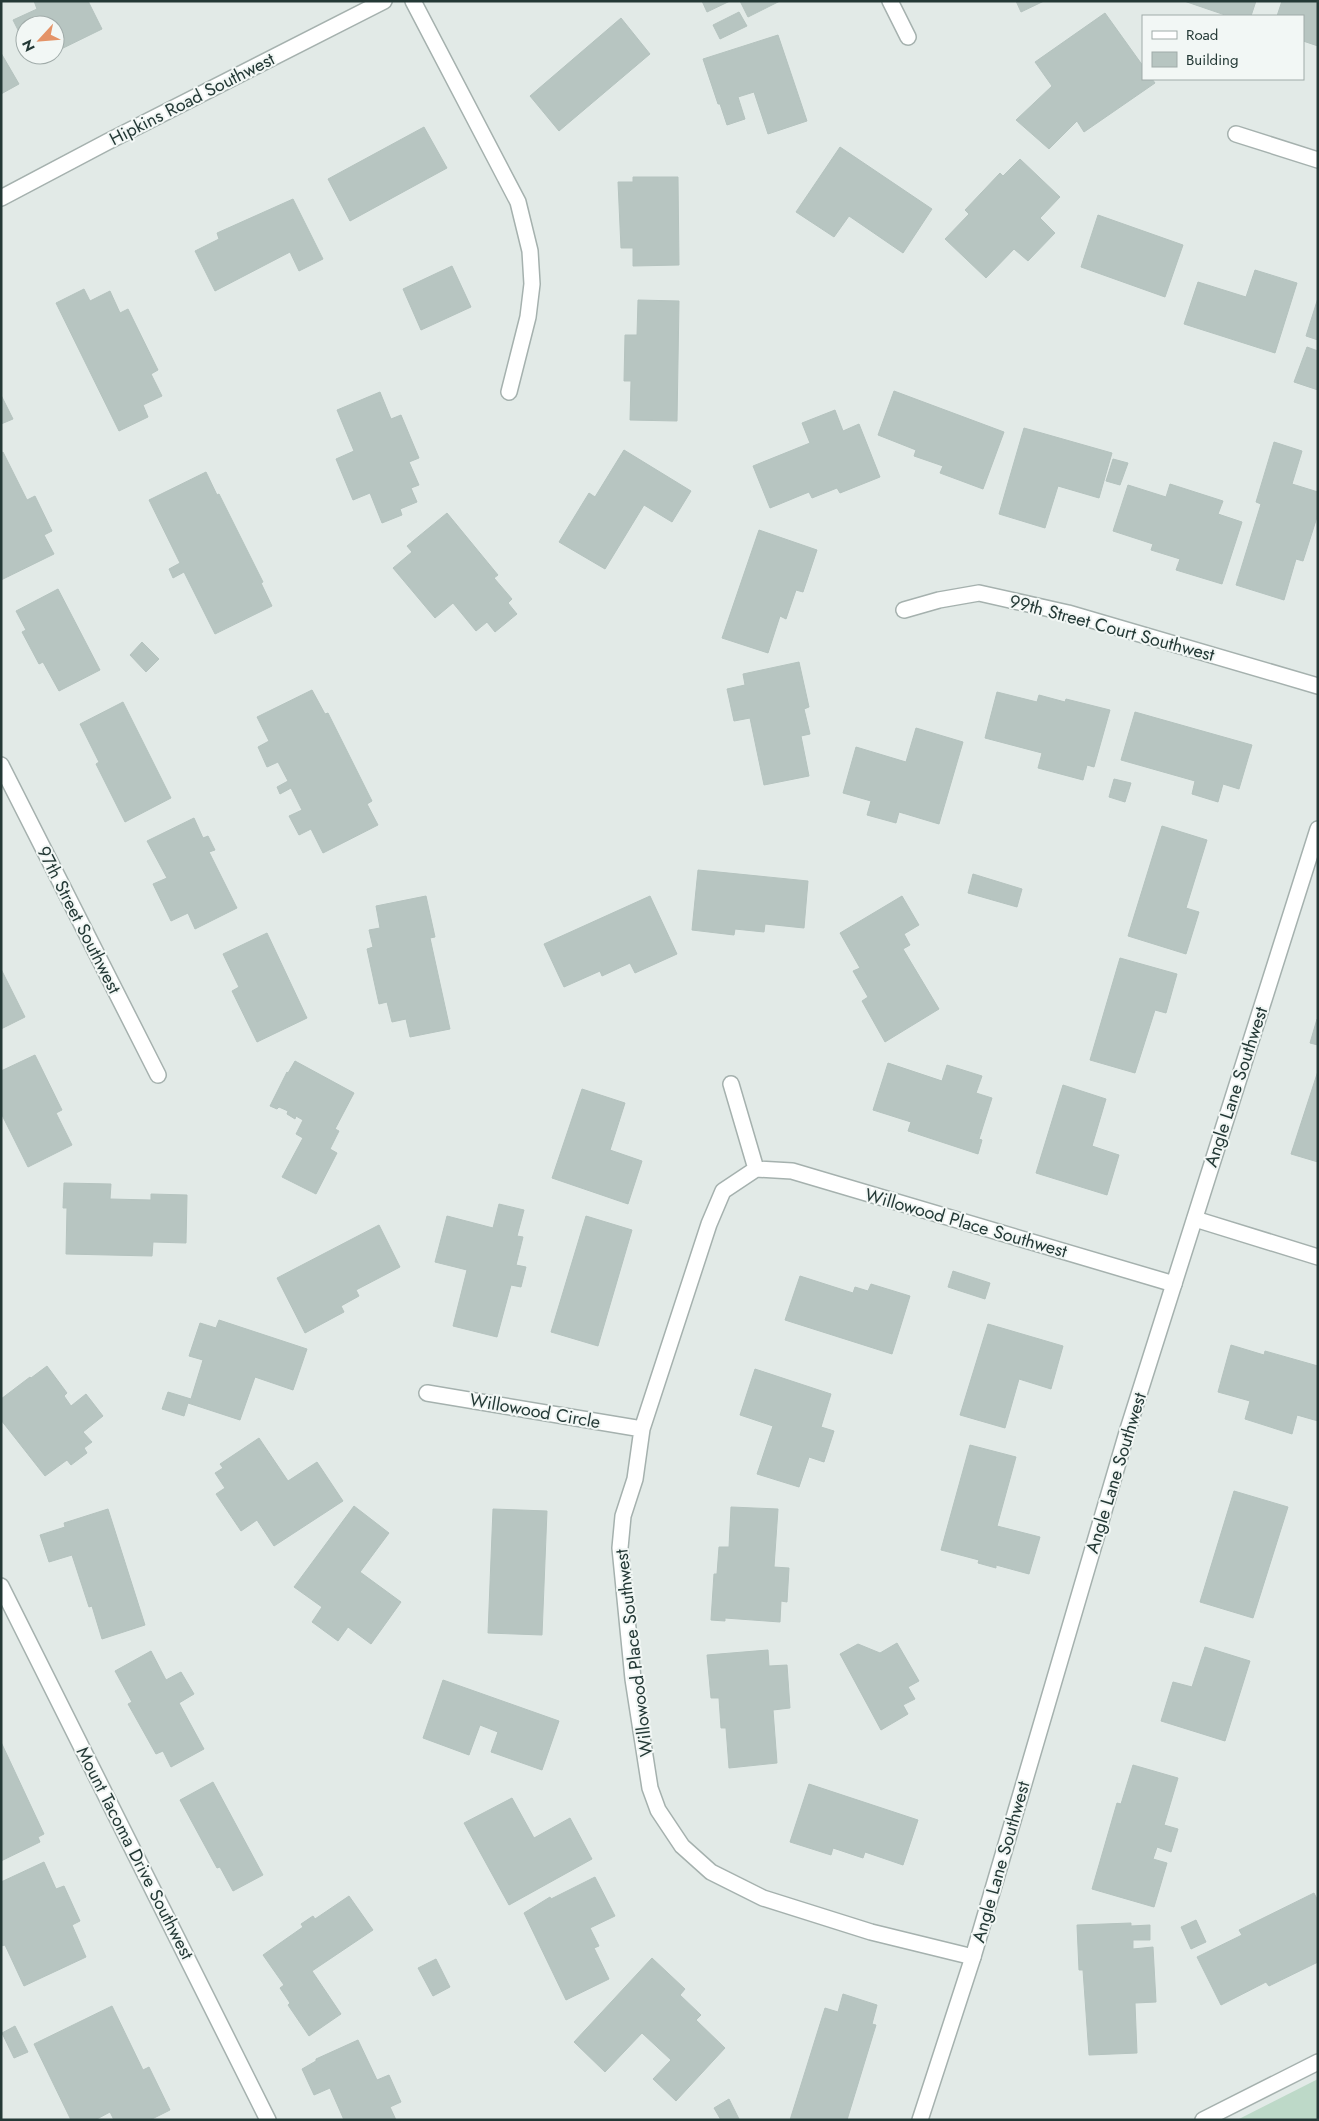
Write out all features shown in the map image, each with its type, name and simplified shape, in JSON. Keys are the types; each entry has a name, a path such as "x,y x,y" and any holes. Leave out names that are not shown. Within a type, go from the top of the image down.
{"street":[{"name":"Hipkins Road Southwest","path":"1,198 384,1"},
{"path":"413,1 518,202 530,251 532,284 528,317 509,392"},
{"path":"890,1 908,36"},
{"path":"1236,134 1318,160"},
{"name":"99th Street Court Southwest","path":"904,610 939,600 979,593 1068,612 1318,686"},
{"name":"97th Street Southwest","path":"1,765 158,1075"},
{"name":"Angle Lane Southwest","path":"920,2120 973,1957 1128,1429 1318,829"},
{"path":"731,1084 756,1169"},
{"name":"Willowood Place Southwest","path":"973,1957 871,1932 762,1898 711,1872 682,1846 658,1810 650,1788 633,1679 620,1548 623,1516 635,1479 642,1429 709,1224 723,1191 756,1169 792,1171 1174,1284"},
{"path":"1195,1219 1318,1257"},
{"name":"Willowood Circle","path":"427,1393 642,1429"},
{"name":"Mount Tacoma Drive Southwest","path":"1,1586 268,2120"},
{"path":"1203,2120 1318,2062"}],"green space":[{"path":"1318,2079 1318,2120 1237,2120"}],"building":[{"path":"34,1 88,1 102,29 65,47 65,15 24,15 37,9"},
{"path":"702,1 730,1 707,12"},
{"path":"740,1 780,1 748,17"},
{"path":"1016,1 1044,1 1021,12"},
{"path":"1184,1 1256,1 1251,15 1225,15"},
{"path":"1282,1 1318,1 1318,46 1304,41 1304,15 1277,15"},
{"path":"739,12 747,26 720,39 713,25"},
{"path":"1105,13 1142,65 1142,80 1153,80 1155,83 1084,132 1077,121 1049,149 1016,120 1052,86 1035,62"},
{"path":"621,18 650,54 559,131 530,96"},
{"path":"778,35 807,121 768,134 754,92 738,97 745,119 727,125 703,59"},
{"path":"1,53 19,84 1,94"},
{"path":"424,127 447,168 350,221 328,179"},
{"path":"840,147 932,209 903,253 849,216 834,237 796,212"},
{"path":"1020,159 1060,197 1040,218 1055,233 1028,261 1014,249 986,278 945,239 969,214 965,210 1000,173 1003,176"},
{"path":"633,177 678,177 679,265 633,266 633,248 621,248 618,182 633,182"},
{"path":"293,199 323,259 299,271 290,252 215,291 195,251 219,239 217,233"},
{"path":"1098,215 1183,245 1165,297 1081,267"},
{"path":"452,266 471,307 421,330 403,289"},
{"path":"1255,270 1297,283 1275,353 1184,324 1198,282 1246,297"},
{"path":"84,289 90,301 110,291 120,313 128,309 158,370 151,374 162,396 143,405 148,417 119,431 56,303"},
{"path":"1318,298 1318,340 1306,336"},
{"path":"638,300 679,301 677,421 630,420 631,381 624,381 625,335 637,335"},
{"path":"1307,347 1318,351 1318,390 1294,382"},
{"path":"894,391 1004,432 983,489 940,473 943,466 914,456 916,450 878,435"},
{"path":"380,392 391,419 401,415 419,458 409,462 419,485 411,488 417,502 400,509 402,515 382,523 370,493 353,500 336,459 354,451 337,410"},
{"path":"1,395 13,419 1,424"},
{"path":"835,410 843,431 859,424 880,477 840,493 837,488 812,498 809,492 770,508 753,466 810,443 802,423"},
{"path":"1024,428 1112,453 1099,498 1058,486 1045,528 999,514"},
{"path":"1274,442 1302,451 1292,484 1318,492 1318,514 1303,561 1296,559 1284,600 1236,585 1261,504 1256,502"},
{"path":"624,450 691,491 672,522 644,505 605,569 559,542 589,493 595,497"},
{"path":"3,452 27,500 35,496 52,531 44,535 54,554 1,580 1,453"},
{"path":"1113,459 1128,463 1120,485 1106,481"},
{"path":"206,472 263,582 261,583 272,606 215,634 184,572 173,578 169,569 180,563 149,500"},
{"path":"1170,484 1223,501 1218,514 1242,522 1222,584 1176,570 1180,559 1151,550 1153,544 1113,531 1128,485 1166,497"},
{"path":"447,513 498,575 494,578 512,599 508,603 517,614 495,632 487,622 476,631 453,603 435,618 393,568 412,552 407,546"},
{"path":"759,530 817,550 803,592 796,590 786,619 780,616 768,653 722,638"},
{"path":"58,589 100,670 59,691 43,662 39,664 22,632 26,630 16,611"},
{"path":"142,642 159,659 146,672 130,655"},
{"path":"799,662 809,707 804,709 810,734 801,736 809,776 764,785 750,718 734,721 727,689 745,685 743,674"},
{"path":"312,690 325,714 328,713 372,801 367,804 378,825 323,853 311,829 299,835 289,816 302,810 291,788 280,794 277,787 288,781 278,762 267,767 258,747 269,741 257,717"},
{"path":"997,692 1037,702 1039,695 1065,702 1066,699 1110,710 1094,767 1087,765 1083,780 1038,768 1042,753 985,738"},
{"path":"123,702 171,798 125,822 96,764 99,762 80,724"},
{"path":"1135,712 1252,745 1239,789 1223,784 1218,802 1192,794 1195,781 1121,760"},
{"path":"916,728 963,742 939,824 899,812 896,823 867,815 871,801 843,793 856,747 906,762"},
{"path":"1114,779 1131,783 1125,802 1109,797"},
{"path":"194,818 203,838 208,836 215,850 209,852 237,908 195,929 188,913 171,921 153,884 167,878 147,841"},
{"path":"1162,826 1207,840 1186,908 1199,912 1186,954 1128,936"},
{"path":"698,870 808,881 804,928 765,924 764,932 735,929 734,935 692,930"},
{"path":"973,874 1022,889 1017,907 968,893"},
{"path":"426,896 435,937 430,938 450,1029 410,1037 406,1019 392,1022 387,1002 379,1004 367,949 373,947 369,930 380,928 376,906"},
{"path":"650,896 677,954 635,973 630,963 602,976 600,971 564,987 544,944"},
{"path":"902,896 919,925 904,934 910,945 903,949 939,1009 885,1042 862,1001 868,997 853,971 860,968 840,933"},
{"path":"267,933 307,1018 257,1042 232,991 239,987 223,954"},
{"path":"1120,958 1177,974 1166,1013 1155,1010 1135,1073 1090,1060"},
{"path":"1,969 25,1017 1,1029"},
{"path":"1318,1019 1318,1045 1310,1043"},
{"path":"35,1055 62,1110 56,1113 72,1145 28,1167 1,1113 1,1071"},
{"path":"295,1061 354,1093 335,1129 339,1131 330,1149 337,1153 316,1194 282,1177 303,1138 296,1134 303,1120 296,1116 295,1119 287,1114 288,1111 279,1107 277,1109 270,1106 287,1072"},
{"path":"888,1063 942,1081 947,1065 982,1076 976,1093 992,1098 979,1139 982,1140 978,1154 908,1131 911,1122 873,1110"},
{"path":"1318,1071 1318,1162 1291,1154"},
{"path":"1063,1085 1106,1099 1092,1146 1119,1155 1107,1195 1036,1173"},
{"path":"582,1089 625,1103 610,1150 642,1161 628,1204 552,1178"},
{"path":"64,1183 111,1184 110,1199 151,1200 151,1194 187,1195 186,1243 153,1242 152,1256 66,1254 67,1208 63,1208"},
{"path":"499,1204 524,1210 517,1236 523,1237 516,1265 526,1267 521,1287 511,1285 497,1337 453,1326 467,1270 435,1262 447,1216 493,1228"},
{"path":"586,1216 632,1230 598,1346 551,1332"},
{"path":"379,1225 400,1267 356,1290 359,1296 341,1306 344,1312 305,1333 277,1278"},
{"path":"953,1271 990,1283 985,1299 948,1287"},
{"path":"800,1276 853,1293 855,1287 868,1291 871,1284 910,1296 892,1354 785,1320"},
{"path":"219,1320 307,1349 293,1390 255,1377 240,1420 188,1403 184,1416 162,1409 168,1392 191,1399 203,1360 189,1356 200,1323 216,1328"},
{"path":"988,1324 1063,1346 1051,1389 1019,1379 1005,1428 960,1415"},
{"path":"1231,1345 1264,1355 1265,1351 1318,1366 1318,1421 1297,1415 1292,1434 1245,1419 1250,1401 1218,1392"},
{"path":"47,1366 67,1393 64,1396 71,1406 86,1394 103,1416 83,1432 92,1442 84,1448 87,1453 71,1465 67,1460 45,1476 1,1420 1,1399"},
{"path":"755,1369 831,1394 821,1427 834,1431 824,1462 809,1457 799,1487 757,1474 773,1426 740,1415"},
{"path":"259,1438 288,1481 317,1462 343,1501 274,1546 257,1520 241,1531 216,1494 225,1488 215,1473 223,1468 220,1464"},
{"path":"970,1445 1016,1457 997,1526 1040,1537 1029,1574 996,1565 996,1568 978,1563 979,1560 941,1550"},
{"path":"1234,1491 1288,1507 1253,1618 1200,1602"},
{"path":"354,1506 389,1533 360,1572 401,1602 371,1644 348,1627 338,1641 312,1622 322,1607 294,1587"},
{"path":"731,1507 778,1509 774,1567 789,1568 787,1602 781,1601 780,1622 725,1618 725,1621 711,1620 714,1574 717,1574 719,1547 729,1547"},
{"path":"108,1509 145,1625 102,1639 92,1606 89,1607 72,1555 49,1562 40,1535 65,1527 64,1523"},
{"path":"493,1509 547,1511 542,1635 488,1633"},
{"path":"897,1643 919,1681 908,1687 915,1699 903,1705 908,1714 881,1730 840,1654 858,1644 880,1653"},
{"path":"1205,1647 1250,1661 1225,1741 1161,1721 1173,1682 1192,1687"},
{"path":"768,1650 769,1666 787,1665 790,1708 773,1710 777,1763 729,1768 726,1728 721,1728 719,1698 711,1698 707,1655"},
{"path":"151,1651 166,1680 181,1672 194,1694 179,1703 204,1749 171,1767 163,1751 156,1754 128,1704 132,1702 115,1671"},
{"path":"443,1680 559,1721 542,1770 491,1752 498,1732 480,1725 469,1755 423,1738"},
{"path":"1,1742 44,1834 38,1837 40,1842 1,1861"},
{"path":"1133,1765 1178,1778 1164,1825 1178,1829 1171,1852 1157,1847 1153,1859 1167,1863 1154,1907 1092,1889 1117,1803 1121,1804"},
{"path":"213,1782 263,1875 233,1891 220,1867 217,1868 180,1800"},
{"path":"809,1784 918,1820 903,1865 865,1852 863,1858 833,1848 831,1855 790,1842"},
{"path":"512,1798 534,1838 570,1818 592,1859 509,1905 464,1823"},
{"path":"44,1862 56,1889 64,1886 80,1921 72,1925 86,1957 24,1986 5,1945 1,1946 1,1882"},
{"path":"595,1877 615,1916 590,1928 599,1946 594,1948 609,1979 566,2000 524,1913 550,1897 551,1899"},
{"path":"1314,1893 1318,1901 1318,1962 1269,1986 1266,1982 1221,2005 1197,1957 1242,1935 1239,1930"},
{"path":"349,1896 373,1930 312,1971 341,2014 309,2036 288,2005 290,2003 280,1988 284,1985 263,1955 303,1927 301,1924 313,1916 315,1919"},
{"path":"1196,1920 1206,1942 1191,1949 1181,1927"},
{"path":"1131,1923 1131,1926 1150,1925 1150,1940 1133,1940 1133,1949 1153,1947 1156,2002 1135,2003 1137,2053 1089,2055 1083,1970 1079,1970 1077,1925"},
{"path":"652,1958 685,1989 680,1995 701,2015 696,2020 725,2048 676,2101 653,2079 671,2060 642,2033 605,2072 574,2042"},
{"path":"436,1959 450,1987 433,1996 418,1968"},
{"path":"843,1994 877,2005 872,2024 876,2025 847,2120 790,2120 825,2008 838,2012"},
{"path":"112,2006 143,2070 149,2067 170,2110 150,2120 114,2120 110,2112 95,2120 71,2120 34,2044"},
{"path":"15,2026 28,2052 14,2058 2,2033"},
{"path":"358,2040 377,2080 389,2075 401,2102 390,2107 396,2120 344,2120 330,2088 314,2095 302,2069 316,2061 316,2059"},
{"path":"729,2099 739,2119 721,2120 714,2108"}]}
